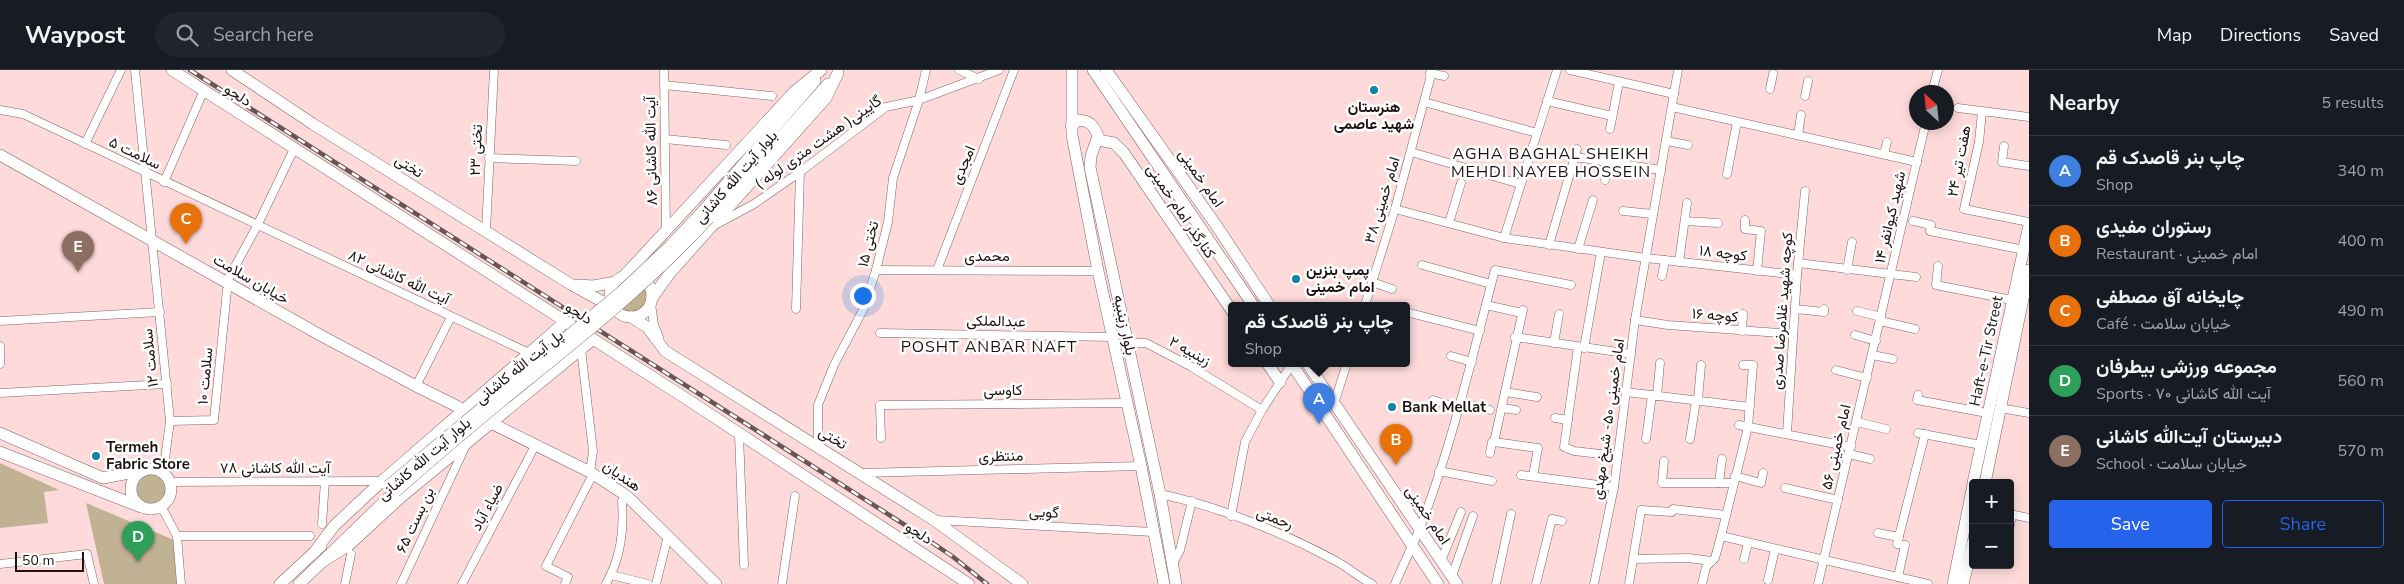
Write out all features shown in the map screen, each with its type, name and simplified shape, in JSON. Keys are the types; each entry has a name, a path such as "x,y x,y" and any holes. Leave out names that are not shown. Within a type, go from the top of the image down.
{"street":[{"path":"85,144 121,70"},
{"name":"سلامت ۱۲","path":"135,70 170,421 166,478"},
{"name":"دلجو","path":"172,70 969,584"},
{"name":"تختی","path":"232,70 313,124 614,308"},
{"name":"تختی ۲۳","path":"486,231 494,70"},
{"name":"آیت الله کاشانی ۸۶","path":"664,70 666,233"},
{"name":"بلوار آیت الله کاشانی","path":"651,301 708,218 822,70"},
{"name":"بلوار آیت الله کاشانی","path":"620,279 647,254 794,92 822,70"},
{"name":"تختی ۱۵","path":"818,447 818,405 834,365 864,308 888,222 893,178 919,100 926,70"},
{"path":"959,70 979,79"},
{"name":"گایینی( هشت متری لوله )","path":"708,218 754,204 886,107 919,100 999,70"},
{"name":"امجدی","path":"937,270 1014,70"},
{"name":"بلوار زینبیه","path":"1072,70 1071,126 1098,271 1142,466 1164,584"},
{"path":"1093,70 1251,302"},
{"name":"امام خمینی","path":"1106,70 1216,225 1267,302"},
{"path":"1504,238 1557,70"},
{"path":"1570,70 1674,94"},
{"name":"امام خمینی ۵۰- شیخ مهدی","path":"1594,584 1614,487 1635,320 1678,70"},
{"path":"1934,85 1938,70"},
{"path":"1430,71 1444,76"},
{"name":"امام خمینی ۳۸","path":"1365,302 1395,209 1424,102 1430,71"},
{"name":"بلوار آیت الله کاشانی","path":"708,218 839,72"},
{"path":"1770,89 1773,74"},
{"path":"1805,96 1808,81"},
{"path":"1610,129 1620,82"},
{"path":"664,85 772,96"},
{"path":"164,182 204,90"},
{"path":"1547,101 1612,116"},
{"path":"1424,102 1537,133"},
{"path":"1672,107 1917,162"},
{"path":"1958,108 2029,117"},
{"name":"سلامت ۵","path":"0,110 23,114 257,226"},
{"name":"هفت تیر ۲۴","path":"1982,112 1979,142 1961,209 2029,224"},
{"path":"1798,135 1801,115"},
{"path":"1071,126 1078,120 1088,121 1095,127 1098,140"},
{"path":"1728,174 1737,122"},
{"name":"شهید کیوانفر ۱۴","path":"1881,319 1924,130"},
{"path":"665,139 726,145"},
{"name":"بلوار زینبیه","path":"1098,140 1090,156 1090,167 1160,494 1176,584"},
{"name":"کنارگذر امام خمینی","path":"1098,140 1114,143 1124,153 1228,304"},
{"path":"1666,141 1688,146"},
{"path":"1884,154 1887,142"},
{"path":"2004,146 2002,162 2029,166"},
{"path":"226,286 294,149"},
{"path":"1411,152 1520,184"},
{"path":"1549,245 1576,153 1609,163 1661,170"},
{"name":"خیابان سلامت","path":"0,155 152,240 226,286 416,386 490,421"},
{"path":"490,158 576,162"},
{"path":"1605,180 1609,163"},
{"path":"796,309 800,172"},
{"path":"1395,209 1449,223 1461,183"},
{"name":"کوچه شهید غلامرضا صدری","path":"1787,433 1797,275 1805,191"},
{"path":"1578,250 1593,200"},
{"path":"1679,262 1687,203"},
{"path":"1514,206 1523,209"},
{"path":"1623,211 1653,214"},
{"name":"پل آیت الله کاشانی","path":"343,534 388,486 621,292 669,247 708,218"},
{"path":"1745,220 1745,229 1761,231 1757,271"},
{"path":"1685,221 1718,223"},
{"path":"1912,221 1931,225 1930,231 2024,250"},
{"name":"کوچه ۱۸","path":"1449,223 1504,238 1578,250 1797,275"},
{"name":"Haft-e-Tir Street","path":"1974,479 2029,224"},
{"name":"آیت الله کاشانی ۸۲","path":"257,226 529,353"},
{"path":"1847,270 1852,242"},
{"path":"1601,252 1581,348 1564,447 1574,451 1618,456"},
{"path":"647,254 646,267 650,273 664,276 670,273"},
{"path":"1662,276 1665,260"},
{"path":"1798,264 1916,277"},
{"path":"1422,265 1491,284"},
{"path":"1938,266 1936,285 2012,300"},
{"name":"محمدی","path":"876,270 1098,271"},
{"path":"1395,584 1420,528 1439,471 1472,362 1495,270 1571,285"},
{"name":"Haft-e-Tir Street","path":"1986,479 2027,291 2029,270"},
{"path":"572,284 593,286 636,276 647,282 654,325 665,351"},
{"path":"620,279 610,294 614,308 621,314 631,317 643,313 651,301"},
{"path":"1372,282 1392,288"},
{"name":"سلامت ۱۰","path":"170,421 214,420 226,286"},
{"path":"1486,305 1522,312 1515,337 1502,408 1490,453"},
{"path":"1795,308 1824,312 1824,309"},
{"path":"0,321 160,312"},
{"path":"1858,312 1915,328"},
{"path":"1410,313 1480,331"},
{"path":"1554,343 1559,314"},
{"path":"1742,331 1743,314"},
{"path":"416,386 451,317"},
{"name":"تختی","path":"631,317 647,327 665,351 861,472 934,520 1022,584"},
{"name":"امام خمینی ۵۶","path":"1818,584 1881,319"},
{"name":"کوچه ۱۶","path":"1635,320 1668,325 1793,334"},
{"name":"بلوار آیت الله کاشانی","path":"280,584 316,550 334,526 388,486 454,419 565,322"},
{"name":"عبدالملکی","path":"880,333 1112,337"},
{"path":"1855,335 1876,341"},
{"path":"1515,337 1631,354"},
{"name":"بلوار آیت الله کاشانی","path":"322,562 349,545 401,497 490,421 592,340"},
{"name":"زینبیه ۲","path":"1127,343 1146,343 1190,366 1262,410"},
{"path":"0,346 0,364"},
{"path":"565,584 568,577 546,566 591,473 593,451 581,349"},
{"path":"1872,355 1893,359"},
{"path":"1451,356 1472,362"},
{"path":"1646,439 1660,363"},
{"path":"1702,584 1706,567 1712,561 1721,536 1748,427 1752,365 1743,365"},
{"path":"1690,439 1701,366"},
{"path":"1270,367 1280,382"},
{"path":"1231,516 1245,442 1262,410 1289,367"},
{"path":"1295,367 1438,584"},
{"name":"امام خمینی","path":"1310,367 1454,580"},
{"path":"1334,404 1345,367"},
{"path":"1836,370 1867,378"},
{"path":"0,393 167,384"},
{"path":"1504,392 1538,397"},
{"path":"1626,392 1750,406"},
{"path":"1918,395 1917,400 1987,413"},
{"path":"1433,400 1490,410"},
{"name":"کاوسی","path":"881,438 880,405 1127,403"},
{"path":"1502,408 1516,410"},
{"path":"2000,408 2029,413"},
{"path":"454,419 466,417 471,421 475,432 470,439"},
{"path":"1555,418 1568,420"},
{"name":"هندیان","path":"490,421 591,473 627,496 716,584"},
{"path":"1856,422 1886,429"},
{"path":"1739,425 1787,433 1850,450 1870,459"},
{"path":"0,433 104,478 144,470 157,470 166,478 170,493 161,506 147,509 0,452"},
{"path":"739,434 744,565"},
{"path":"1892,579 1905,545 1897,544 1921,434 1981,445"},
{"name":"بن بست ۶۵","path":"401,584 470,439"},
{"path":"1494,442 1538,448 1533,476"},
{"name":"ضیاء آباد","path":"462,584 536,444"},
{"path":"1719,483 1722,458"},
{"path":"1664,460 1662,483 1719,483 1734,480 1761,483 1763,473"},
{"name":"منتظری","path":"861,472 1142,466"},
{"path":"141,507 132,497 132,484 134,478 144,470"},
{"path":"1439,471 1492,481"},
{"path":"1521,475 1614,487"},
{"path":"98,491 107,486 104,478"},
{"name":"آیت الله کاشانی ۷۸","path":"166,478 325,481 388,486"},
{"path":"322,524 325,481"},
{"path":"1785,488 1838,500"},
{"name":"رحمتی","path":"1160,494 1192,500 1310,547 1372,584"},
{"path":"606,584 611,575 624,531 622,501 627,496"},
{"path":"782,584 795,496"},
{"path":"1172,564 1180,550 1192,500"},
{"name":"Haft-e-Tir Street","path":"1952,584 1969,503"},
{"path":"161,506 177,536 181,584"},
{"path":"1628,584 1641,510 1672,512 1673,508 1726,515"},
{"path":"1441,561 1461,512"},
{"path":"1496,584 1511,514"},
{"path":"1454,580 1473,516"},
{"path":"2014,516 2029,518"},
{"path":"1151,520 1164,517"},
{"path":"1536,584 1552,519 1562,520"},
{"name":"گویی","path":"934,520 1153,532"},
{"path":"1878,533 1899,537"},
{"name":"بلوار آیت الله کاشانی","path":"316,550 343,534"},
{"name":"بلوار آیت الله کاشانی","path":"299,584 322,562 343,534"},
{"path":"177,536 310,536"},
{"path":"656,584 668,536"},
{"path":"1721,536 1892,579 1928,584"},
{"path":"1744,559 1748,543"},
{"path":"1768,580 1775,550"},
{"path":"0,564 87,554 94,584"},
{"path":"345,584 351,554"},
{"path":"1634,558 1688,558 1712,561"},
{"path":"1963,584 1969,559"},
{"path":"611,575 648,584"}],"shaded area":[{"path":"631,280 643,284 647,296 643,308 631,312 619,308 615,296 619,284"},
{"path":"0,463 59,490 44,492 48,523 0,528"},
{"path":"151,473 163,477 167,489 163,501 151,505 139,501 135,489 139,477"},
{"path":"86,503 174,540 178,584 104,584"}],"railway":[{"path":"190,70 916,532 952,556 987,584"}],"place":[{"name":"هنرستان شهید عاصمی","path":"1374,90"},
{"name":"چایخانه آق مصطفی","path":"186,244"},
{"name":"دبیرستان آیت‌الله کاشانی","path":"78,272"},
{"name":"پمپ بنزین امام خمینی","path":"1296,279"},
{"name":"Bank Mellat","path":"1392,407"},
{"name":"چاپ بنر قاصدک قم","path":"1319,424"},
{"name":"Termeh Fabric Store","path":"96,456"},
{"name":"رستوران مفیدی","path":"1396,465"},
{"name":"مجموعه ورزشی بیطرفان","path":"138,562"}],"district":[{"name":"AGHA BAGHAL SHEIKH MEHDI NAYEB HOSSEIN","path":"1551,162"},
{"name":"POSHT ANBAR NAFT","path":"989,346"}]}
